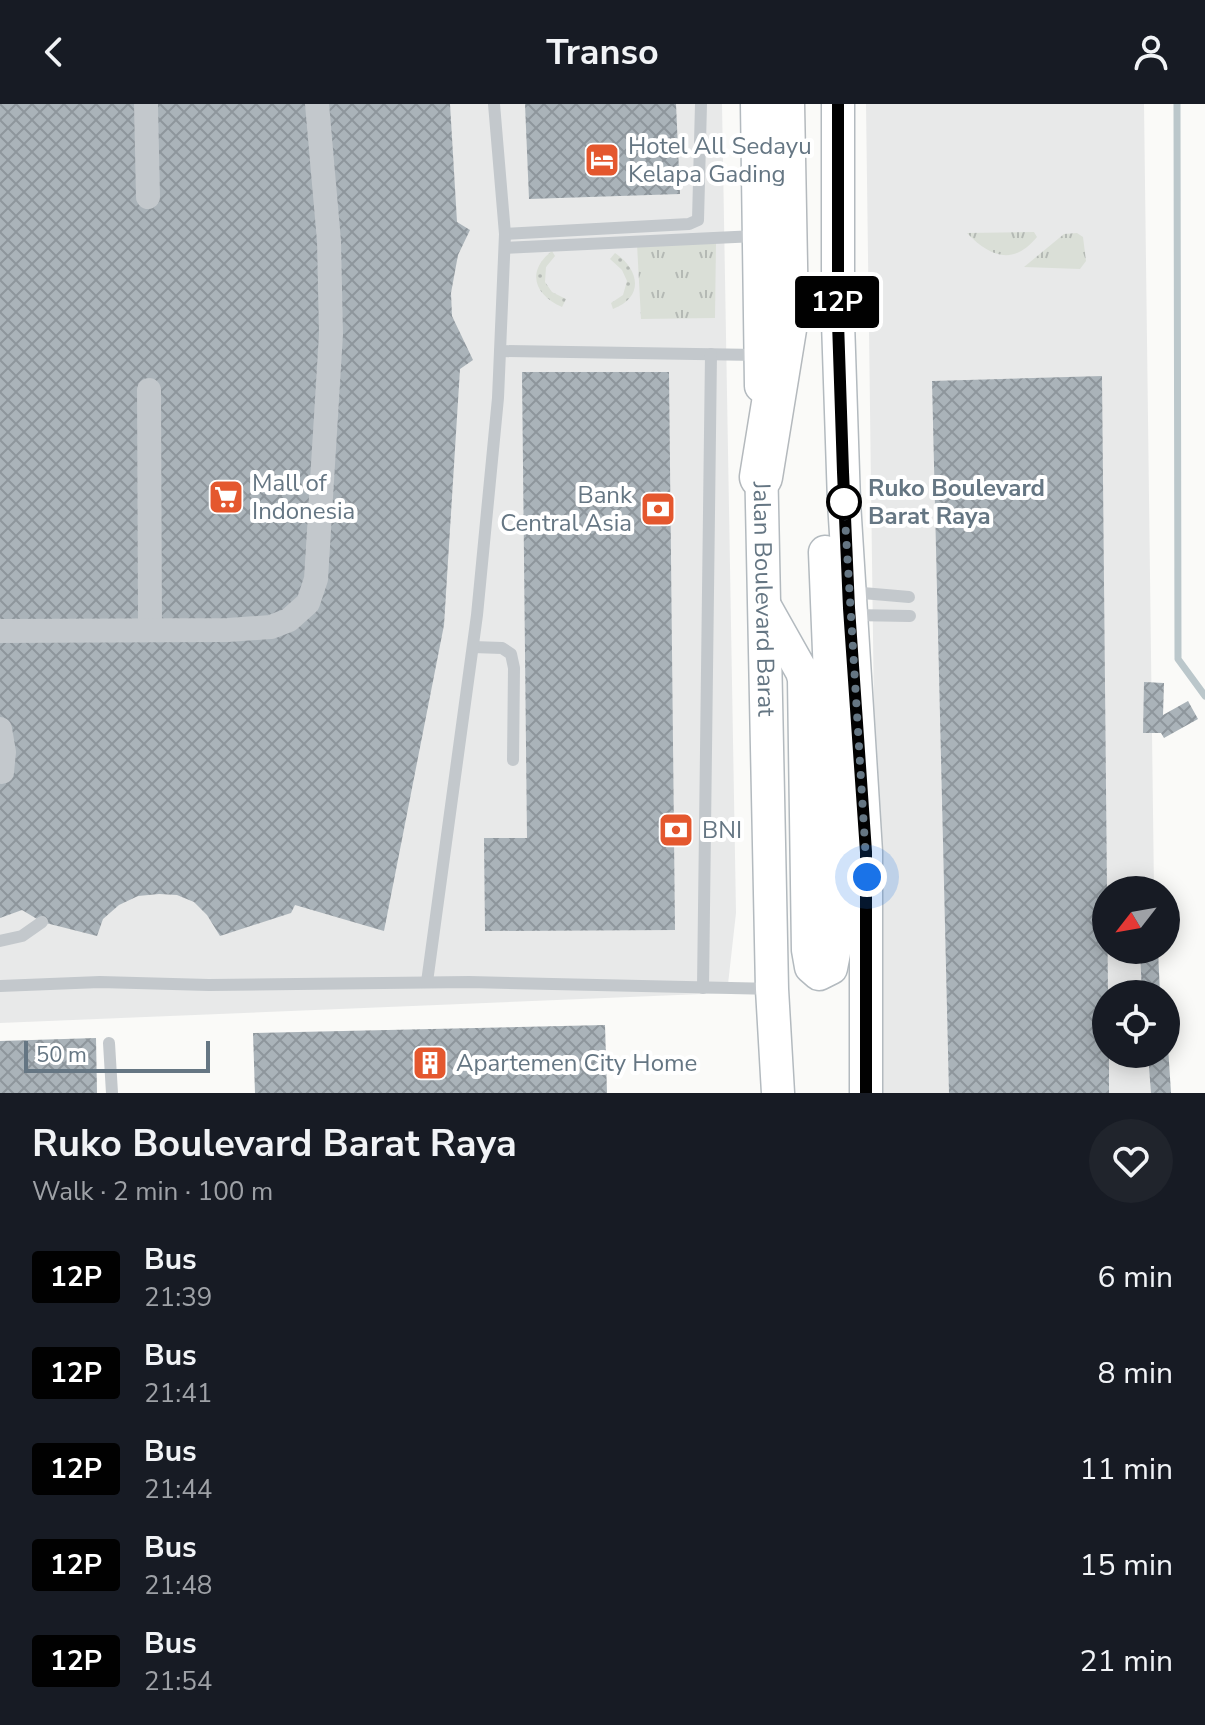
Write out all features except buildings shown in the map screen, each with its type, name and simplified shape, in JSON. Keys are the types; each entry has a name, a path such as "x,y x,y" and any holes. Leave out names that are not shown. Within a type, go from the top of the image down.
{"highway":[{"path":"761,477 787,317 783,104"}],"main road":[{"name":"Jalan Boulevard Barat","path":"757,104 761,477 772,989 778,1093"},
{"path":"838,104 836,166 840,383 849,603 866,852 866,1093"},
{"path":"764,605 804,679 808,950 811,967 819,974 831,968 834,953 837,850 826,607 823,454 840,383"}],"street":[{"path":"146,104 148,197"},
{"path":"0,631 271,627 289,620 308,603 316,579 331,334 329,241 317,104"},
{"path":"149,390 150,629"},
{"path":"0,729 4,752 2,772"}],"lane":[{"path":"427,982 473,647 500,351 505,241 494,104"},
{"path":"505,241 689,224 698,220 701,104"},
{"path":"505,241 760,236"},
{"path":"500,351 762,355"},
{"path":"703,988 711,354"},
{"path":"849,603 909,597"},
{"path":"849,603 910,616"},
{"path":"473,647 502,648 511,654 514,668 513,760"},
{"path":"0,941 22,936 42,922"},
{"path":"0,986 100,982 209,985 427,982 772,989"},
{"path":"109,1043 112,1093"}],"shaded area":[{"path":"0,104 722,104 736,913 727,993 0,1023"},
{"path":"866,104 1144,104 1154,876 1092,876 1092,964 1155,964 1156,980 1092,980 1092,1068 1157,1068 1157,1093 879,1093"}],"green space":[{"path":"1034,232 1037,237 1028,246 1010,255 984,248 967,233"},
{"path":"1077,233 1083,237 1086,261 1080,269 1024,267 1064,234"},
{"path":"716,243 715,318 641,319 637,244"},
{"path":"552,251 555,256 546,267 545,282 552,292 566,299 562,307 545,296 537,282 539,266"},
{"path":"615,253 629,267 635,282 630,297 613,309 611,303 623,295 627,281 622,270 610,259"}],"waterway":[{"path":"1177,104 1178,659 1205,696"}],"bus line":[{"name":"12P","path":"838,104 838,322 843,472 866,852 866,1093"}],"place":[{"name":"Hotel All Sedayu Kelapa Gading","path":"602,160"},
{"name":"Mall of Indonesia","path":"226,497"},
{"name":"Ruko Boulevard Barat Raya","path":"844,502"},
{"name":"Bank Central Asia","path":"658,509"},
{"name":"BNI","path":"676,830"},
{"name":"Apartemen City Home","path":"430,1063"}],"route":[{"path":"844,502 867,877"}]}
